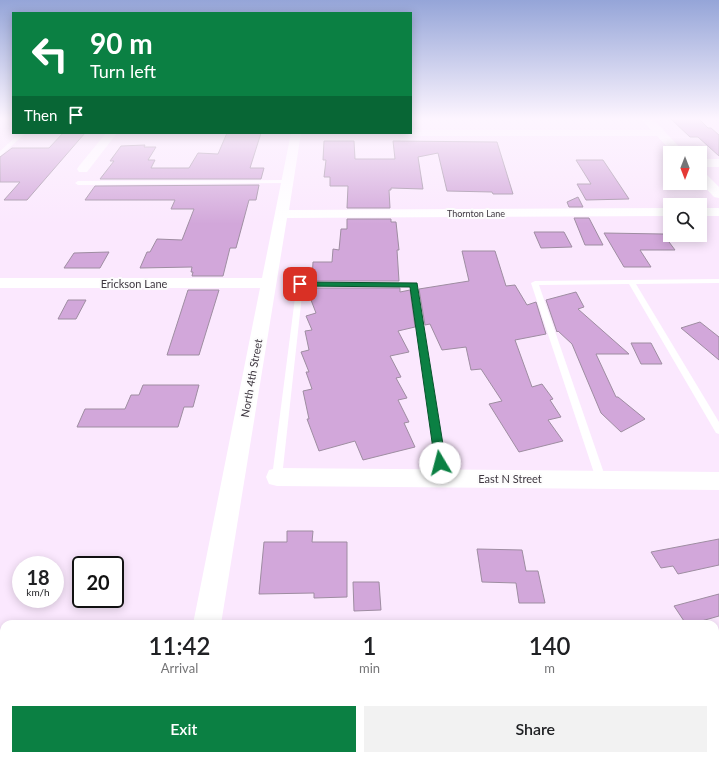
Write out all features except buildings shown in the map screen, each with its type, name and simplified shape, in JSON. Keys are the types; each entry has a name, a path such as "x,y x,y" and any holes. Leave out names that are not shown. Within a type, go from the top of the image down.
{"street":[{"path":"83,169 96,153"},
{"name":"North 4th Street","path":"208,620 292,153"},
{"path":"707,163 719,163"},
{"path":"707,181 719,194"},
{"name":"Thornton Lane","path":"282,214 663,212"},
{"path":"707,212 719,212"},
{"name":"Erickson Lane","path":"0,283 268,284"},
{"name":"East N Street","path":"277,477 601,479 717,485"}],"lane":[{"path":"78,183 287,182"},
{"path":"631,282 719,430"},
{"path":"601,479 535,283 719,282"},
{"path":"277,477 300,284 414,285 443,478"}],"route":[{"path":"300,284 414,285 440,463"}]}
